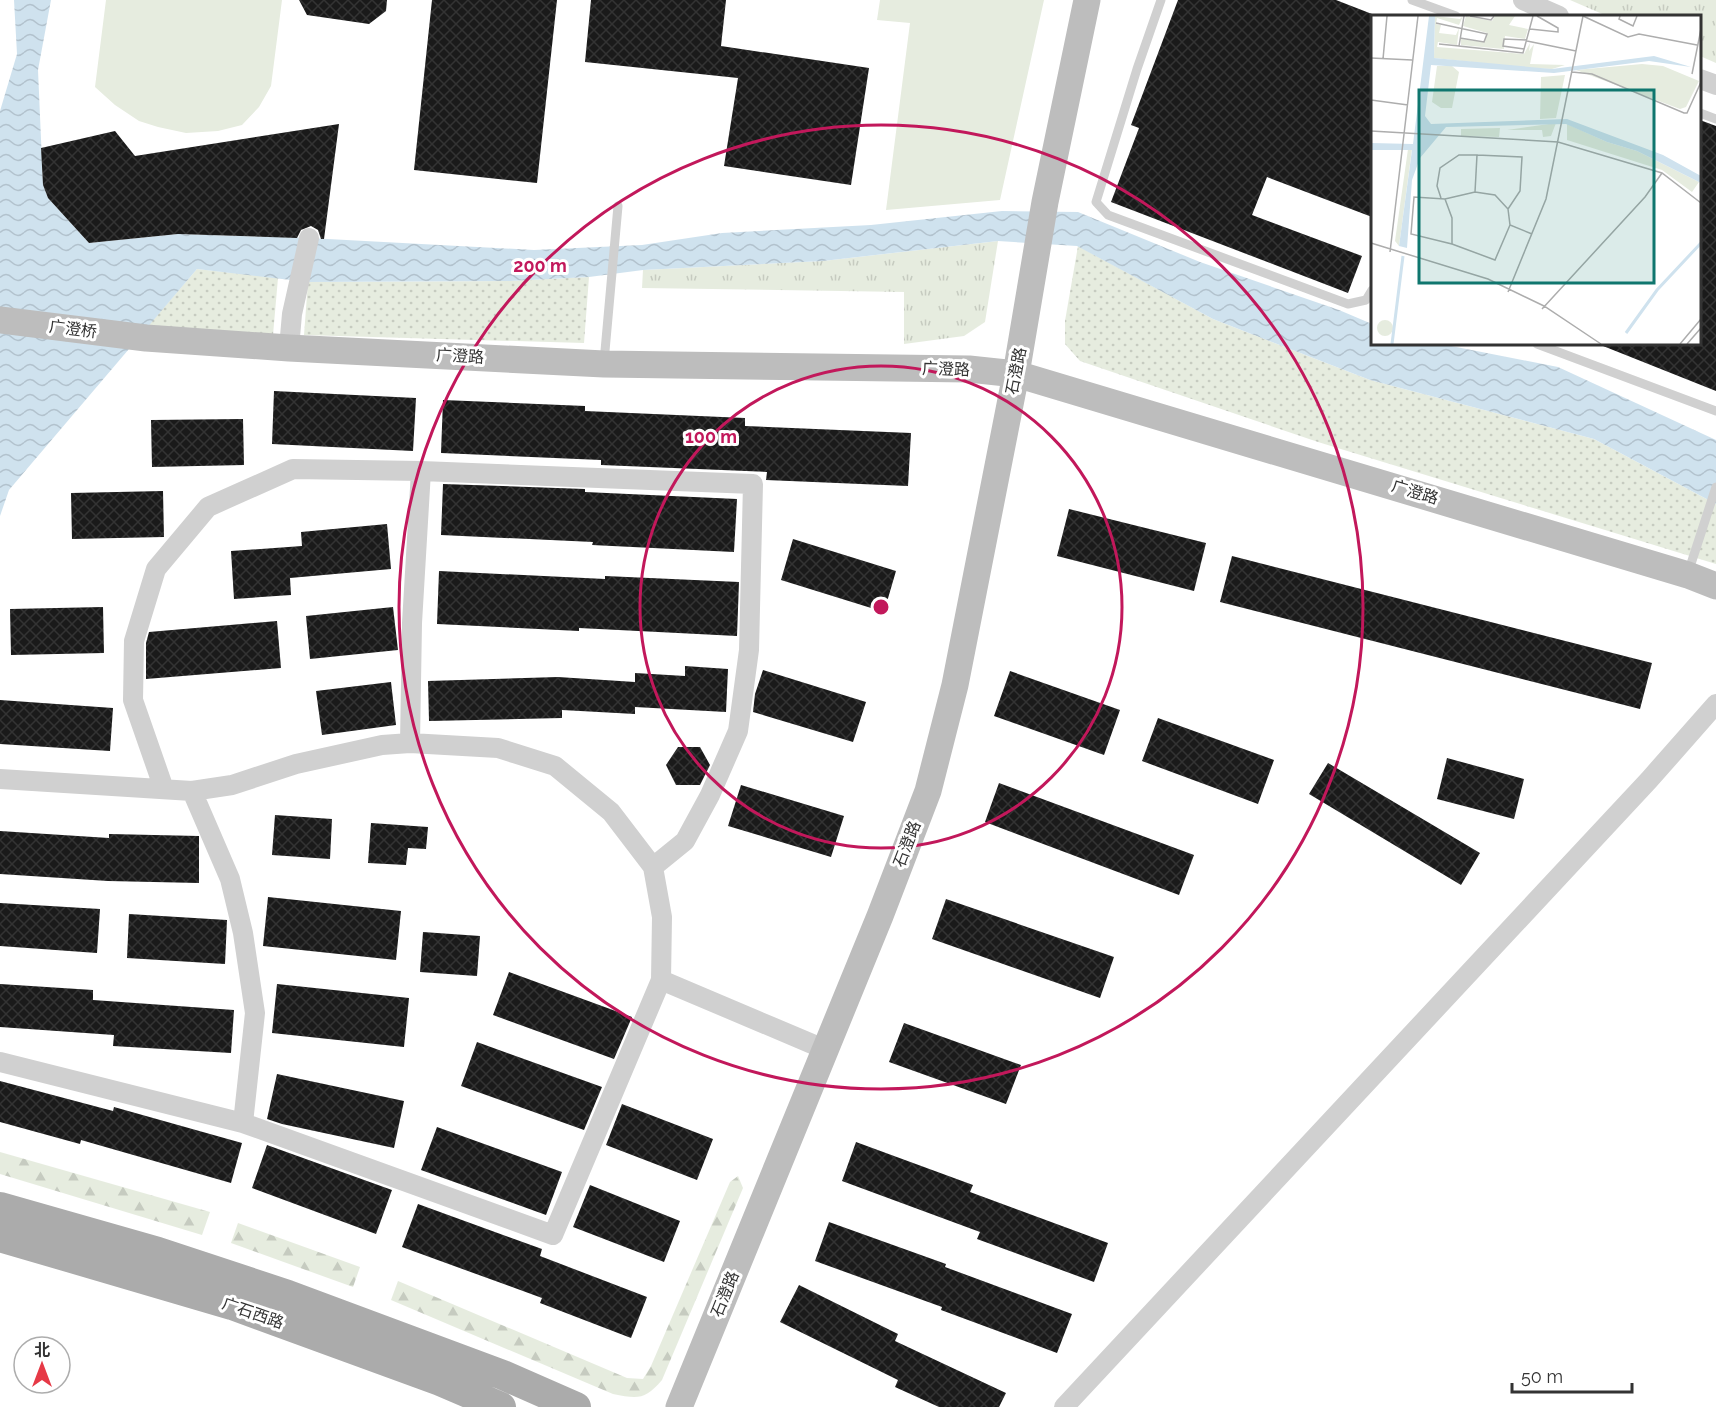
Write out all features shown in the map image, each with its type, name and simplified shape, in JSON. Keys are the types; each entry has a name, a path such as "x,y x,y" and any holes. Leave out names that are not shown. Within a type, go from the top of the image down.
{"main road":[{"path":"0,1207 158,1252 288,1295 503,1375 576,1407"},
{"name":"广石西路","path":"0,1237 232,1305 440,1381 501,1407"}],"street":[{"name":"石澄路","path":"679,1407 880,915 928,791 955,685 1016,374 1045,202 1087,0"},
{"path":"1523,0 1557,15"},
{"path":"1701,79 1716,85"},
{"path":"289,348 292,314 309,238"},
{"name":"广澄桥","path":"0,320 146,338"},
{"name":"广澄路","path":"146,338 289,348 604,364 957,369 1016,374 1688,575 1716,586"},
{"path":"164,789 133,700 134,641 156,569 208,507 293,469 421,471 753,484 749,650 738,731 710,795 685,841 653,867"},
{"path":"410,743 412,623 421,471"},
{"path":"1064,1407 1649,780 1716,704"},
{"path":"0,779 192,790 232,785 296,764 382,745 410,743 498,748 555,766 611,812 653,867 662,917 662,980 553,1235 243,1123 0,1062"},
{"path":"192,790 230,879 243,933 255,1013 243,1123"},
{"path":"662,980 824,1049"}],"lane":[{"path":"1161,0 1096,202 1108,215 1348,304 1366,300 1371,292"},
{"path":"1412,0 1453,15"},
{"path":"1701,113 1716,119"},
{"path":"604,364 618,206"},
{"path":"1540,345 1716,411"},
{"path":"1688,575 1715,490"}],"green space":[{"path":"106,0 282,0 271,86 259,107 242,125 218,131 186,133 139,121 115,105 95,87"},
{"path":"880,0 1044,0 1000,200 886,210 910,23 877,20"},
{"path":"1570,0 1716,0 1716,63 1701,56 1701,15 1605,15"},
{"path":"998,241 985,322 964,336 904,344 904,292 642,288 643,270 823,261"},
{"path":"1078,246 1213,319 1370,380 1594,439 1716,504 1716,564 1318,442 1080,361 1065,344 1065,321"},
{"path":"197,269 278,278 273,335 146,328"},
{"path":"589,277 584,343 304,335 308,282 510,281"},
{"path":"0,1152 210,1212 202,1235 0,1174"},
{"path":"738,1176 743,1188 662,1380 646,1395 629,1397 613,1394 391,1300 398,1281 627,1378 643,1379 651,1366 730,1182"},
{"path":"238,1223 360,1267 353,1287 231,1243"}],"water":[{"path":"14,0 51,0 38,70 43,185 48,198 89,243 178,234 309,238 534,250 642,245 722,233 871,225 1002,211 1078,212 1200,262 1339,310 1371,324 1371,345 1446,345 1558,367 1716,440 1716,504 1594,439 1370,380 1213,319 1077,246 998,241 823,261 643,270 589,277 510,281 308,282 197,269 9,490 0,516 0,111 17,54"}],"building":[{"path":"299,0 387,0 386,11 369,24 307,15"},
{"path":"432,0 557,0 537,183 414,170"},
{"path":"591,0 726,0 721,46 869,68 851,185 724,166 738,78 585,62"},
{"path":"1178,0 1336,0 1372,14 1371,217 1267,177 1252,215 1362,256 1348,293 1111,202 1139,128 1131,125"},
{"path":"1701,120 1716,126 1716,391 1601,345 1701,345"},
{"path":"339,124 324,239 321,239 318,230 311,226 301,230 297,238 178,234 89,243 48,198 43,185 41,148 115,131 135,156"},
{"path":"274,391 416,398 413,451 272,444"},
{"path":"443,400 585,406 585,411 745,418 745,426 911,433 908,486 766,480 767,472 601,465 601,460 441,453"},
{"path":"243,419 244,465 152,467 151,420"},
{"path":"443,484 585,489 585,492 737,499 734,552 592,545 593,542 441,535"},
{"path":"163,491 164,537 72,539 71,493"},
{"path":"1069,509 1206,543 1194,591 1057,556"},
{"path":"387,524 391,569 290,578 291,595 234,599 231,551 302,546 301,532"},
{"path":"793,539 896,571 884,612 781,580"},
{"path":"1232,556 1652,663 1640,709 1220,602"},
{"path":"439,571 605,579 605,576 739,582 737,636 437,624"},
{"path":"103,607 104,653 11,655 10,609"},
{"path":"393,607 398,650 310,659 306,616"},
{"path":"277,621 281,668 146,679 146,643 149,632"},
{"path":"685,666 728,669 726,712 635,707 635,714 562,710 562,718 429,721 428,681 558,677 635,682 635,673 685,676"},
{"path":"763,670 866,702 853,742 753,712 755,694"},
{"path":"1010,671 1120,710 1104,755 994,716"},
{"path":"391,682 396,725 322,735 316,691"},
{"path":"0,700 113,708 110,751 0,744"},
{"path":"1158,718 1274,760 1258,804 1142,761"},
{"path":"678,747 700,747 710,765 700,785 676,785 666,765"},
{"path":"1447,758 1524,779 1514,819 1437,799"},
{"path":"1328,763 1480,853 1461,885 1309,794"},
{"path":"999,783 1194,855 1179,895 985,822"},
{"path":"741,785 844,816 831,857 728,826"},
{"path":"275,815 332,819 330,859 272,855"},
{"path":"371,823 428,827 426,849 408,848 406,865 368,863"},
{"path":"0,831 109,838 109,834 199,836 199,883 108,881 0,874"},
{"path":"268,897 401,911 396,960 263,946"},
{"path":"946,899 1114,957 1100,998 932,939"},
{"path":"0,903 100,909 97,953 0,946"},
{"path":"129,914 227,920 225,964 127,958"},
{"path":"423,932 480,936 477,976 420,972"},
{"path":"509,972 632,1017 614,1059 493,1015"},
{"path":"0,984 93,990 93,1000 234,1010 231,1053 113,1046 114,1035 0,1027"},
{"path":"277,984 409,998 404,1047 272,1033"},
{"path":"904,1023 1021,1065 1006,1104 889,1062"},
{"path":"477,1042 602,1087 584,1130 461,1086"},
{"path":"277,1074 404,1101 394,1148 267,1119"},
{"path":"0,1081 113,1111 114,1107 242,1143 231,1183 81,1140 80,1144 0,1122"},
{"path":"622,1104 713,1139 697,1180 606,1145"},
{"path":"437,1127 562,1172 546,1215 421,1170"},
{"path":"856,1142 973,1185 970,1192 1108,1243 1094,1282 977,1239 980,1232 842,1181"},
{"path":"267,1145 392,1190 376,1234 252,1188"},
{"path":"590,1185 680,1221 664,1262 573,1227"},
{"path":"418,1204 542,1249 540,1256 647,1297 631,1338 540,1303 542,1298 402,1247"},
{"path":"829,1222 946,1264 945,1267 1072,1314 1057,1353 941,1310 942,1307 815,1261"},
{"path":"799,1285 898,1334 895,1341 1006,1393 999,1407 939,1407 895,1387 898,1380 780,1322"}]}
